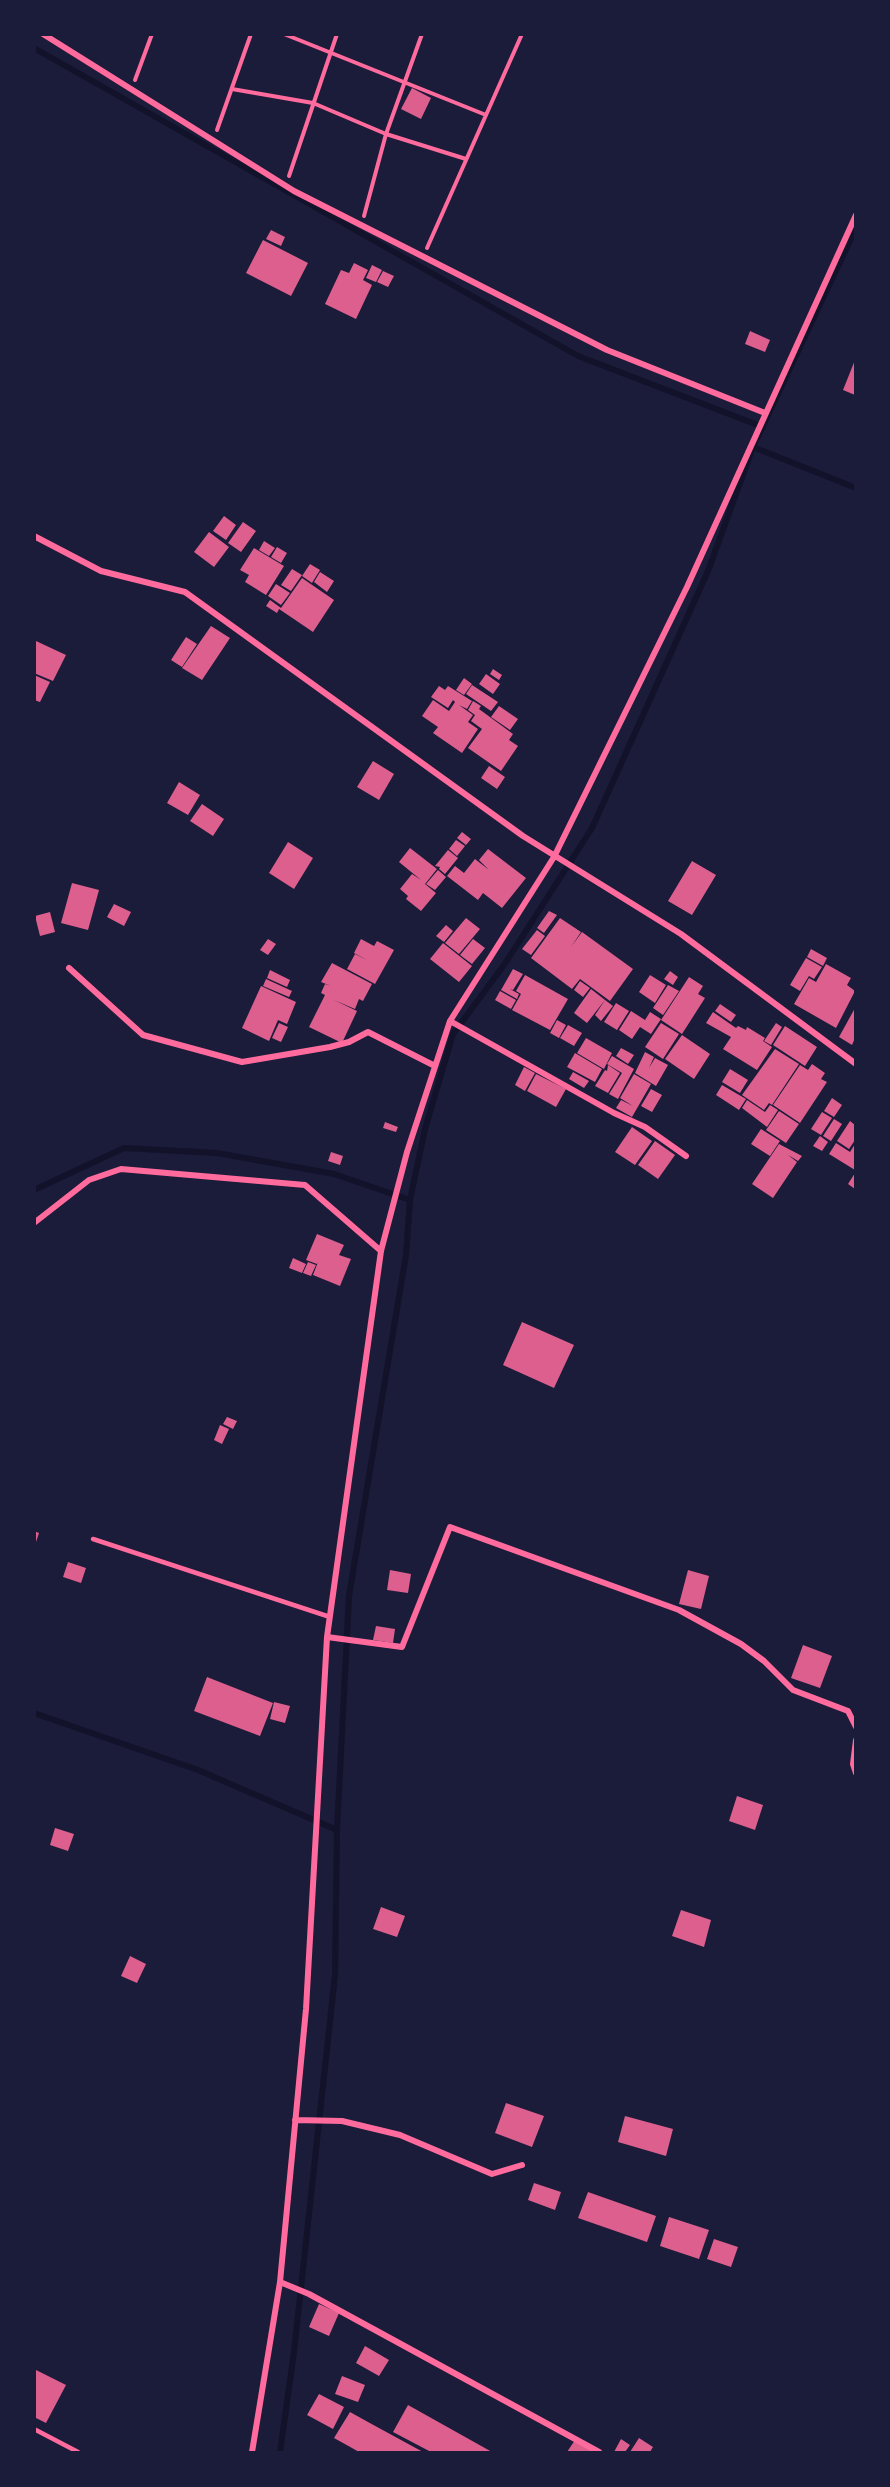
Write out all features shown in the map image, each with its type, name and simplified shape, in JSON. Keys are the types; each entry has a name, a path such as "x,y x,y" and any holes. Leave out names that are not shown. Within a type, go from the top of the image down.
{"street":[{"path":"43,34 285,186 608,350 765,413"},
{"path":"252,2452 280,2282 306,2009 327,1637 381,1251 406,1152 450,1022 554,857 687,587 855,215"},
{"path":"34,536 101,572 185,592 554,857 681,934 855,1064"},
{"path":"69,968 143,1035 242,1062 330,1047 349,1042 368,1032 435,1066"},
{"path":"450,1022 614,1113 645,1126 686,1156"},
{"path":"34,1223 88,1180 121,1169 305,1185 381,1251"},
{"path":"327,1637 402,1647 450,1527 679,1610 741,1644 764,1661 793,1690 848,1711 855,1727"},
{"path":"855,1740 853,1764 855,1773"},
{"path":"295,2120 342,2121 400,2135 492,2174 522,2165"},
{"path":"280,2282 309,2294 599,2452"}],"lane":[{"path":"93,1539 330,1617"},
{"path":"34,2429 78,2452"}],"path":[{"path":"132,90 152,34"},
{"path":"213,142 251,34"},
{"path":"284,34 486,115"},
{"path":"285,186 337,34"},
{"path":"362,225 386,134 422,34"},
{"path":"423,257 522,34"},
{"path":"232,89 313,103 386,134 466,159"}],"building":[{"path":"412,88 431,98 421,119 401,109"},
{"path":"271,230 285,237 281,246 266,239"},
{"path":"263,240 308,263 291,296 246,273"},
{"path":"354,263 368,270 363,280 372,285 356,319 325,304 341,270 349,273"},
{"path":"372,265 382,270 376,282 366,278"},
{"path":"383,271 394,276 388,287 377,282"},
{"path":"750,331 770,340 765,352 745,344"},
{"path":"855,360 855,395 843,390"},
{"path":"224,516 236,525 226,540 213,531"},
{"path":"243,522 256,531 241,552 228,543"},
{"path":"209,532 229,547 214,567 194,552"},
{"path":"264,541 275,548 269,556 259,550"},
{"path":"277,547 287,553 281,563 271,557"},
{"path":"254,548 284,566 266,595 245,582 249,575 240,570"},
{"path":"310,564 320,570 312,583 302,576"},
{"path":"292,569 302,575 291,591 281,585"},
{"path":"320,572 334,581 327,592 314,582"},
{"path":"302,578 334,600 313,632 279,609 277,613 266,606 270,600 281,608"},
{"path":"276,584 290,593 281,605 268,596"},
{"path":"211,626 230,638 202,680 182,668"},
{"path":"186,637 197,644 182,667 171,660"},
{"path":"36,641 66,655 53,681 34,673"},
{"path":"493,669 502,675 499,680 490,674"},
{"path":"486,674 500,684 493,694 479,684"},
{"path":"34,675 50,682 40,702 34,700"},
{"path":"464,678 472,684 464,695 456,690"},
{"path":"472,685 498,702 491,711 466,694"},
{"path":"439,686 445,690 448,686 472,701 467,709 459,705 473,715 468,722 478,729 462,753 433,733 438,727 422,716 433,700 449,711 455,702 453,700 448,708 431,697"},
{"path":"473,701 481,706 479,709 513,734 509,740 518,746 501,771 468,748 482,729 471,721 475,715 468,710"},
{"path":"499,706 518,719 510,730 491,717"},
{"path":"373,761 394,774 379,800 357,787"},
{"path":"489,766 505,777 497,789 481,778"},
{"path":"179,782 200,795 188,815 167,803"},
{"path":"202,804 224,819 213,836 190,821"},
{"path":"462,832 471,839 466,845 457,838"},
{"path":"456,840 465,846 457,856 449,849"},
{"path":"288,842 313,858 294,889 269,873"},
{"path":"410,848 437,869 425,884 436,893 421,911 406,899 408,896 400,889 412,874 421,880 399,862"},
{"path":"488,849 526,878 502,908 483,893 478,900 447,876 455,866 464,873 475,859 489,870 479,860"},
{"path":"448,850 458,858 445,874 439,869 440,867 435,866"},
{"path":"692,861 716,875 692,915 668,901"},
{"path":"438,870 446,877 435,890 426,884"},
{"path":"72,883 99,890 88,930 61,923"},
{"path":"114,904 131,912 124,926 107,917"},
{"path":"549,911 557,915 544,933 537,928"},
{"path":"50,912 55,932 40,936 35,916"},
{"path":"466,918 480,929 459,954 445,943"},
{"path":"560,918 581,932 571,947 582,932 633,969 610,1001 580,979 572,989 531,958"},
{"path":"446,925 453,931 444,942 436,936"},
{"path":"537,930 545,936 531,955 522,949"},
{"path":"268,939 276,944 268,955 260,950"},
{"path":"361,939 374,946 377,941 394,950 375,984 347,969 355,954 367,960 354,953"},
{"path":"473,939 485,948 472,964 460,955"},
{"path":"443,943 472,966 459,982 430,959"},
{"path":"811,949 827,958 823,966 807,957"},
{"path":"806,958 822,967 814,979 809,976 800,991 790,985"},
{"path":"332,963 372,984 363,1001 359,999 355,1009 334,1000 357,1011 342,1043 309,1027 325,995 321,993 325,984 331,986 321,982"},
{"path":"826,964 851,978 847,985 855,991 836,1028 794,1004 809,978 816,982"},
{"path":"513,969 523,974 513,990 510,989 519,994 517,999 501,990"},
{"path":"270,970 290,980 287,987 267,978"},
{"path":"670,971 678,977 673,985 664,979"},
{"path":"525,975 568,999 550,1030 512,1010 521,994 516,991"},
{"path":"650,975 666,985 655,1003 639,992"},
{"path":"689,977 703,986 698,994 705,998 682,1034 661,1020"},
{"path":"266,979 292,991 289,997 263,986"},
{"path":"580,981 590,988 583,997 574,990"},
{"path":"668,985 679,991 663,1015 653,1008"},
{"path":"261,986 296,1002 287,1024 278,1020 269,1041 242,1028"},
{"path":"591,989 605,1000 587,1023 574,1013"},
{"path":"500,991 516,1000 511,1009 495,1000"},
{"path":"605,1000 613,1006 601,1021 595,1015"},
{"path":"616,1003 629,1011 617,1030 604,1022"},
{"path":"720,1004 736,1015 731,1022 715,1011"},
{"path":"855,1008 855,1038 852,1045 839,1037"},
{"path":"631,1011 645,1020 650,1012 661,1019 651,1034 640,1027 632,1039 619,1030"},
{"path":"713,1012 736,1028 738,1026 746,1030 747,1027 765,1038 763,1041 772,1047 757,1070 723,1049 731,1037 706,1023"},
{"path":"557,1020 566,1025 559,1038 550,1033"},
{"path":"279,1023 288,1027 281,1042 272,1038"},
{"path":"661,1023 679,1034 663,1059 645,1047"},
{"path":"776,1023 782,1027 771,1045 764,1041"},
{"path":"568,1025 582,1033 574,1046 560,1038"},
{"path":"785,1026 817,1047 805,1066 773,1045"},
{"path":"682,1035 710,1054 694,1079 665,1059"},
{"path":"586,1038 612,1053 604,1069 577,1053"},
{"path":"621,1048 634,1055 628,1064 616,1056"},
{"path":"775,1049 799,1064 772,1105 769,1103 764,1110 742,1095"},
{"path":"645,1052 654,1057 649,1068 655,1058 668,1065 656,1086 635,1073"},
{"path":"575,1053 602,1069 595,1082 567,1067"},
{"path":"612,1056 634,1069 618,1099 609,1094 622,1073 607,1064"},
{"path":"812,1064 825,1073 821,1079 827,1082 800,1123 773,1105 800,1065 808,1070"},
{"path":"608,1065 620,1073 608,1093 595,1086 605,1070 607,1071"},
{"path":"524,1067 535,1073 525,1091 515,1085"},
{"path":"730,1069 748,1080 740,1093 722,1082"},
{"path":"573,1072 589,1081 584,1088 569,1079"},
{"path":"536,1074 566,1089 556,1107 527,1091"},
{"path":"634,1074 651,1084 632,1117 616,1108 621,1100 633,1106 620,1098"},
{"path":"722,1085 746,1099 739,1110 716,1095"},
{"path":"651,1089 662,1095 652,1112 641,1106"},
{"path":"832,1098 842,1105 834,1117 824,1111"},
{"path":"747,1100 765,1112 770,1105 778,1110 767,1127 742,1108"},
{"path":"779,1111 799,1124 786,1143 766,1130"},
{"path":"822,1112 832,1118 821,1135 811,1129"},
{"path":"834,1119 842,1124 831,1141 823,1136"},
{"path":"850,1121 855,1125 855,1140 849,1149 837,1141"},
{"path":"385,1122 398,1127 396,1132 383,1128"},
{"path":"632,1127 652,1141 635,1165 615,1152"},
{"path":"761,1129 780,1141 770,1156 751,1144"},
{"path":"820,1136 828,1142 822,1151 813,1146"},
{"path":"655,1141 675,1155 658,1179 638,1165"},
{"path":"836,1143 850,1152 855,1144 855,1170 829,1154"},
{"path":"779,1144 802,1156 798,1161 788,1155 797,1162 773,1198 752,1184"},
{"path":"331,1152 343,1156 340,1165 328,1161"},
{"path":"855,1173 855,1189 848,1184"},
{"path":"317,1234 344,1245 339,1255 351,1259 340,1286 313,1275 318,1262 317,1264 306,1260"},
{"path":"293,1258 306,1264 302,1273 289,1268"},
{"path":"308,1262 316,1265 311,1276 303,1273"},
{"path":"522,1322 574,1345 554,1388 503,1365"},
{"path":"227,1417 237,1421 233,1429 223,1424"},
{"path":"220,1425 229,1429 222,1444 214,1440"},
{"path":"34,1531 39,1533 35,1545 34,1545"},
{"path":"68,1562 86,1568 81,1583 63,1577"},
{"path":"390,1570 411,1574 408,1593 387,1590"},
{"path":"688,1570 709,1576 701,1609 679,1604"},
{"path":"376,1626 395,1629 393,1643 373,1640"},
{"path":"803,1645 832,1656 820,1688 791,1678"},
{"path":"207,1677 273,1703 260,1736 194,1711"},
{"path":"274,1702 290,1706 285,1723 270,1719"},
{"path":"737,1796 763,1805 755,1830 729,1821"},
{"path":"55,1828 74,1834 68,1851 50,1845"},
{"path":"381,1907 405,1916 397,1937 373,1929"},
{"path":"681,1910 711,1920 704,1947 672,1936"},
{"path":"130,1956 146,1964 137,1983 121,1976"},
{"path":"506,2103 544,2116 532,2147 495,2133"},
{"path":"625,2116 673,2129 666,2156 618,2142"},
{"path":"534,2183 561,2192 555,2210 528,2200"},
{"path":"588,2192 656,2216 647,2242 578,2218"},
{"path":"669,2217 709,2230 699,2259 660,2246"},
{"path":"714,2239 738,2247 731,2267 707,2259"},
{"path":"319,2304 339,2313 329,2336 309,2327"},
{"path":"365,2346 389,2360 379,2376 356,2363"},
{"path":"34,2369 66,2385 46,2423 34,2417"},
{"path":"342,2376 365,2385 358,2402 335,2394"},
{"path":"319,2394 344,2407 333,2429 307,2415"},
{"path":"408,2405 492,2452 431,2452 393,2432"},
{"path":"350,2412 423,2452 359,2452 334,2438"},
{"path":"639,2438 653,2447 650,2452 630,2452"},
{"path":"621,2439 630,2445 625,2452 614,2452"},
{"path":"575,2440 593,2452 567,2452"}],"waterway":[{"path":"34,48 578,356 763,427"},
{"path":"280,2452 294,2352 335,1975 337,1830 349,1596 406,1255 410,1200 425,1129 453,1034 504,965 592,828 708,571 753,447 856,228"},
{"path":"753,447 856,488"},
{"path":"34,1190 124,1148 217,1153 334,1174 410,1200"},
{"path":"34,1713 198,1770 337,1830"}]}
